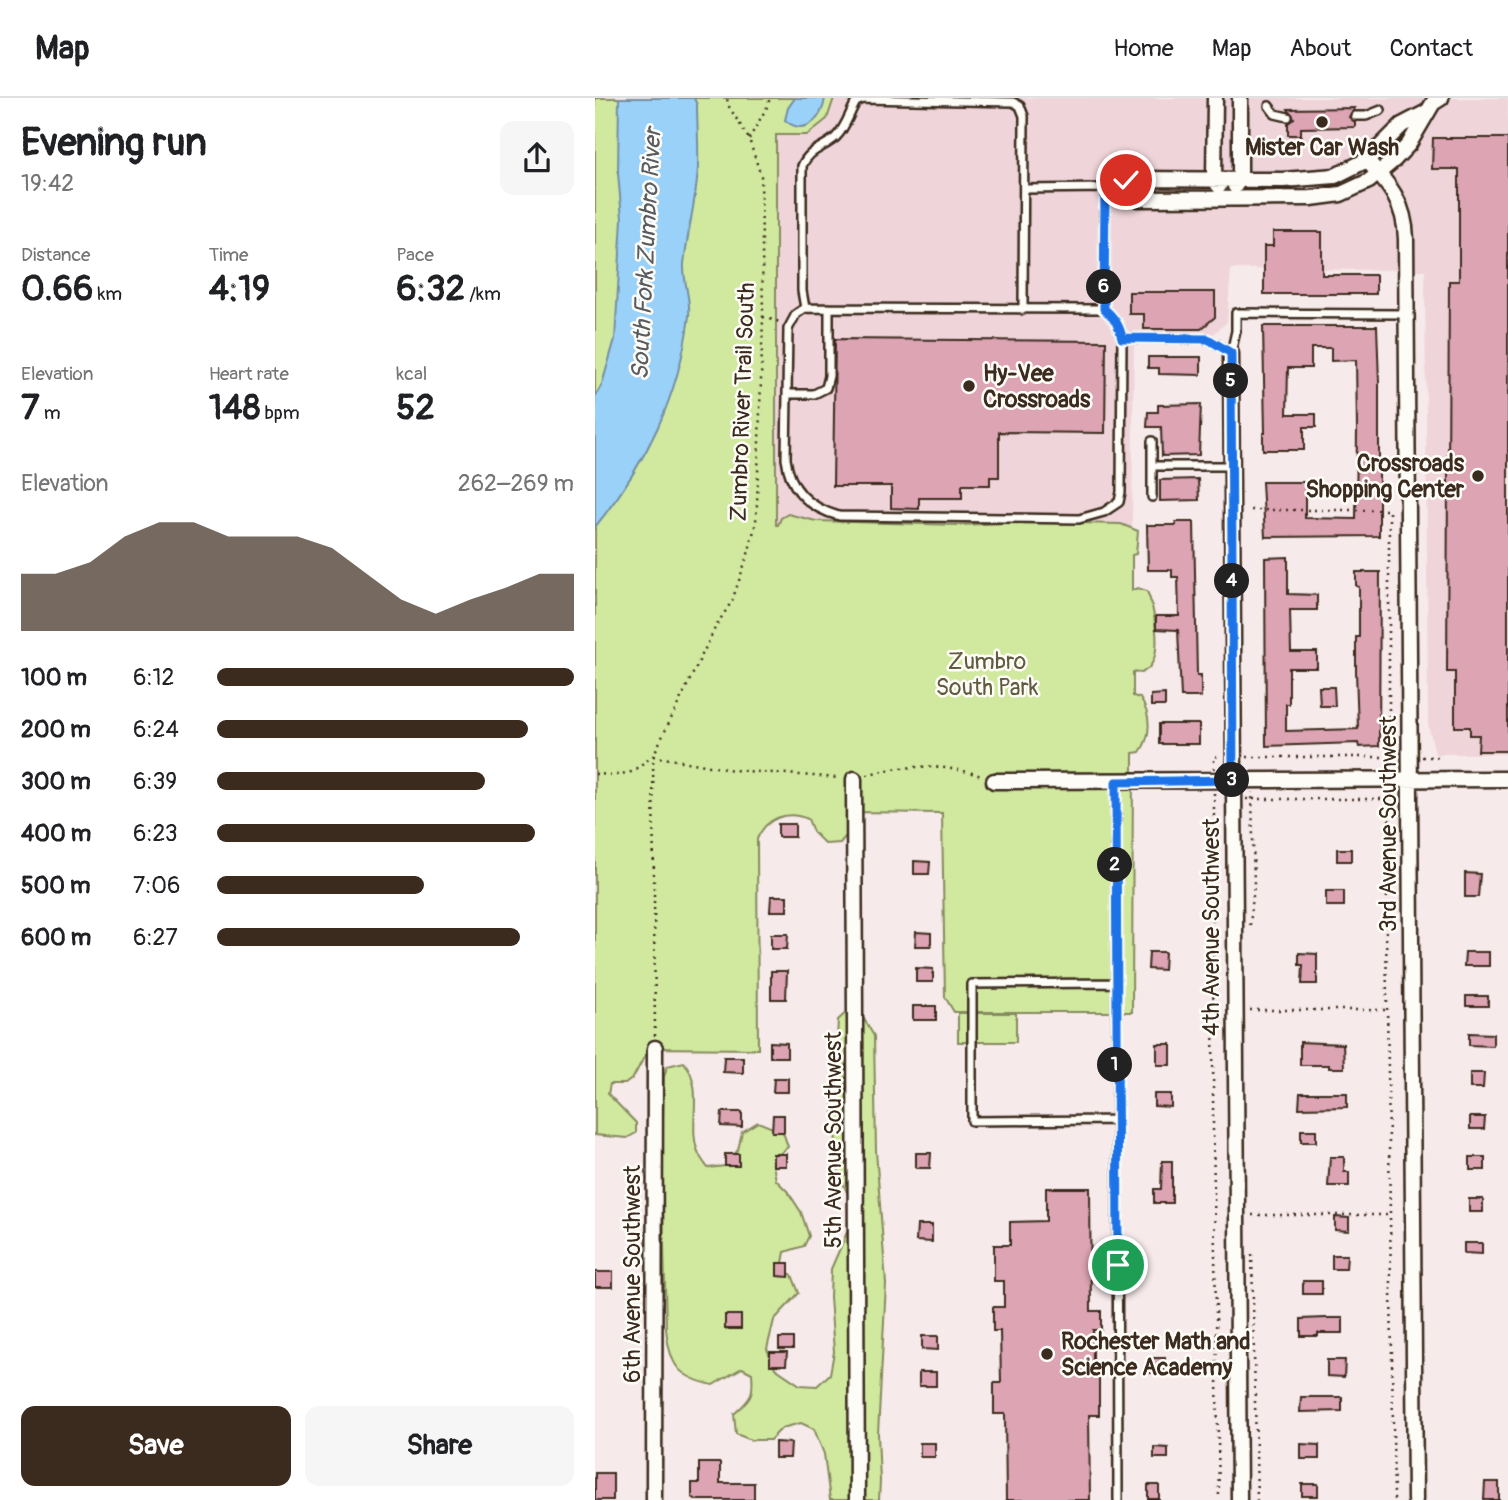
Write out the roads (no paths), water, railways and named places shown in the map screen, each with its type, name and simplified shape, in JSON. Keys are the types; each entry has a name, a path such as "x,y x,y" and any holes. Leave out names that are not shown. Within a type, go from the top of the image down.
{"street":[{"path":"1215,98 1214,179 1227,199"},
{"path":"1227,199 1240,179 1240,98"},
{"path":"1105,188 1138,199 1330,196 1353,189 1379,174 1409,144 1433,103 1441,98"},
{"path":"1105,188 1135,179 1324,177 1342,173 1367,160 1402,125 1428,112"},
{"name":"3rd Avenue Southwest","path":"1367,160 1394,193 1404,218 1407,314 1415,1500"},
{"name":"4th Avenue Southwest","path":"1231,353 1238,1500"},
{"name":"5th Avenue Southwest","path":"854,779 857,1500"},
{"path":"994,781 1508,779"},
{"name":"6th Avenue Southwest","path":"654,1500 655,1048"}],"lane":[{"path":"805,308 802,291 802,166 811,152 836,137 846,124 856,102 863,99 1013,102 1020,106 1024,116 1023,310"},
{"path":"1269,106 1275,114 1288,117"},
{"path":"1355,117 1381,110"},
{"path":"1024,189 1105,188 1104,309"},
{"path":"805,308 1104,309 1112,316 1122,338 1121,492 1119,502 1114,507 1093,517 1079,519 839,516 825,512 804,498 788,474 787,329 796,314 805,308"},
{"path":"787,394 814,394 825,388 829,376 829,308"},
{"path":"1122,338 1208,339 1231,353 1236,331 1236,313 1407,314"},
{"path":"1152,441 1152,497"},
{"path":"1152,466 1232,466"},
{"path":"1116,782 1118,1500"},
{"path":"1115,983 972,984 972,1121 1115,1121"}],"water":[{"name":"South Fork Zumbro River","path":"619,98 694,98 697,105 698,171 684,264 689,316 677,374 645,454 595,527 595,397 602,384 615,339 622,219 618,173"},
{"path":"795,98 825,98 821,113 805,126 792,125 785,120 788,108"}],"place":[{"name":"Mister Car Wash","path":"1322,122"},
{"name":"Hy-Vee Crossroads","path":"969,386"},
{"name":"Crossroads Shopping Center","path":"1478,476"},
{"name":"Rochester Math and Science Academy","path":"1047,1354"}],"park label":[{"name":"Zumbro South Park","path":"987,674"}]}
